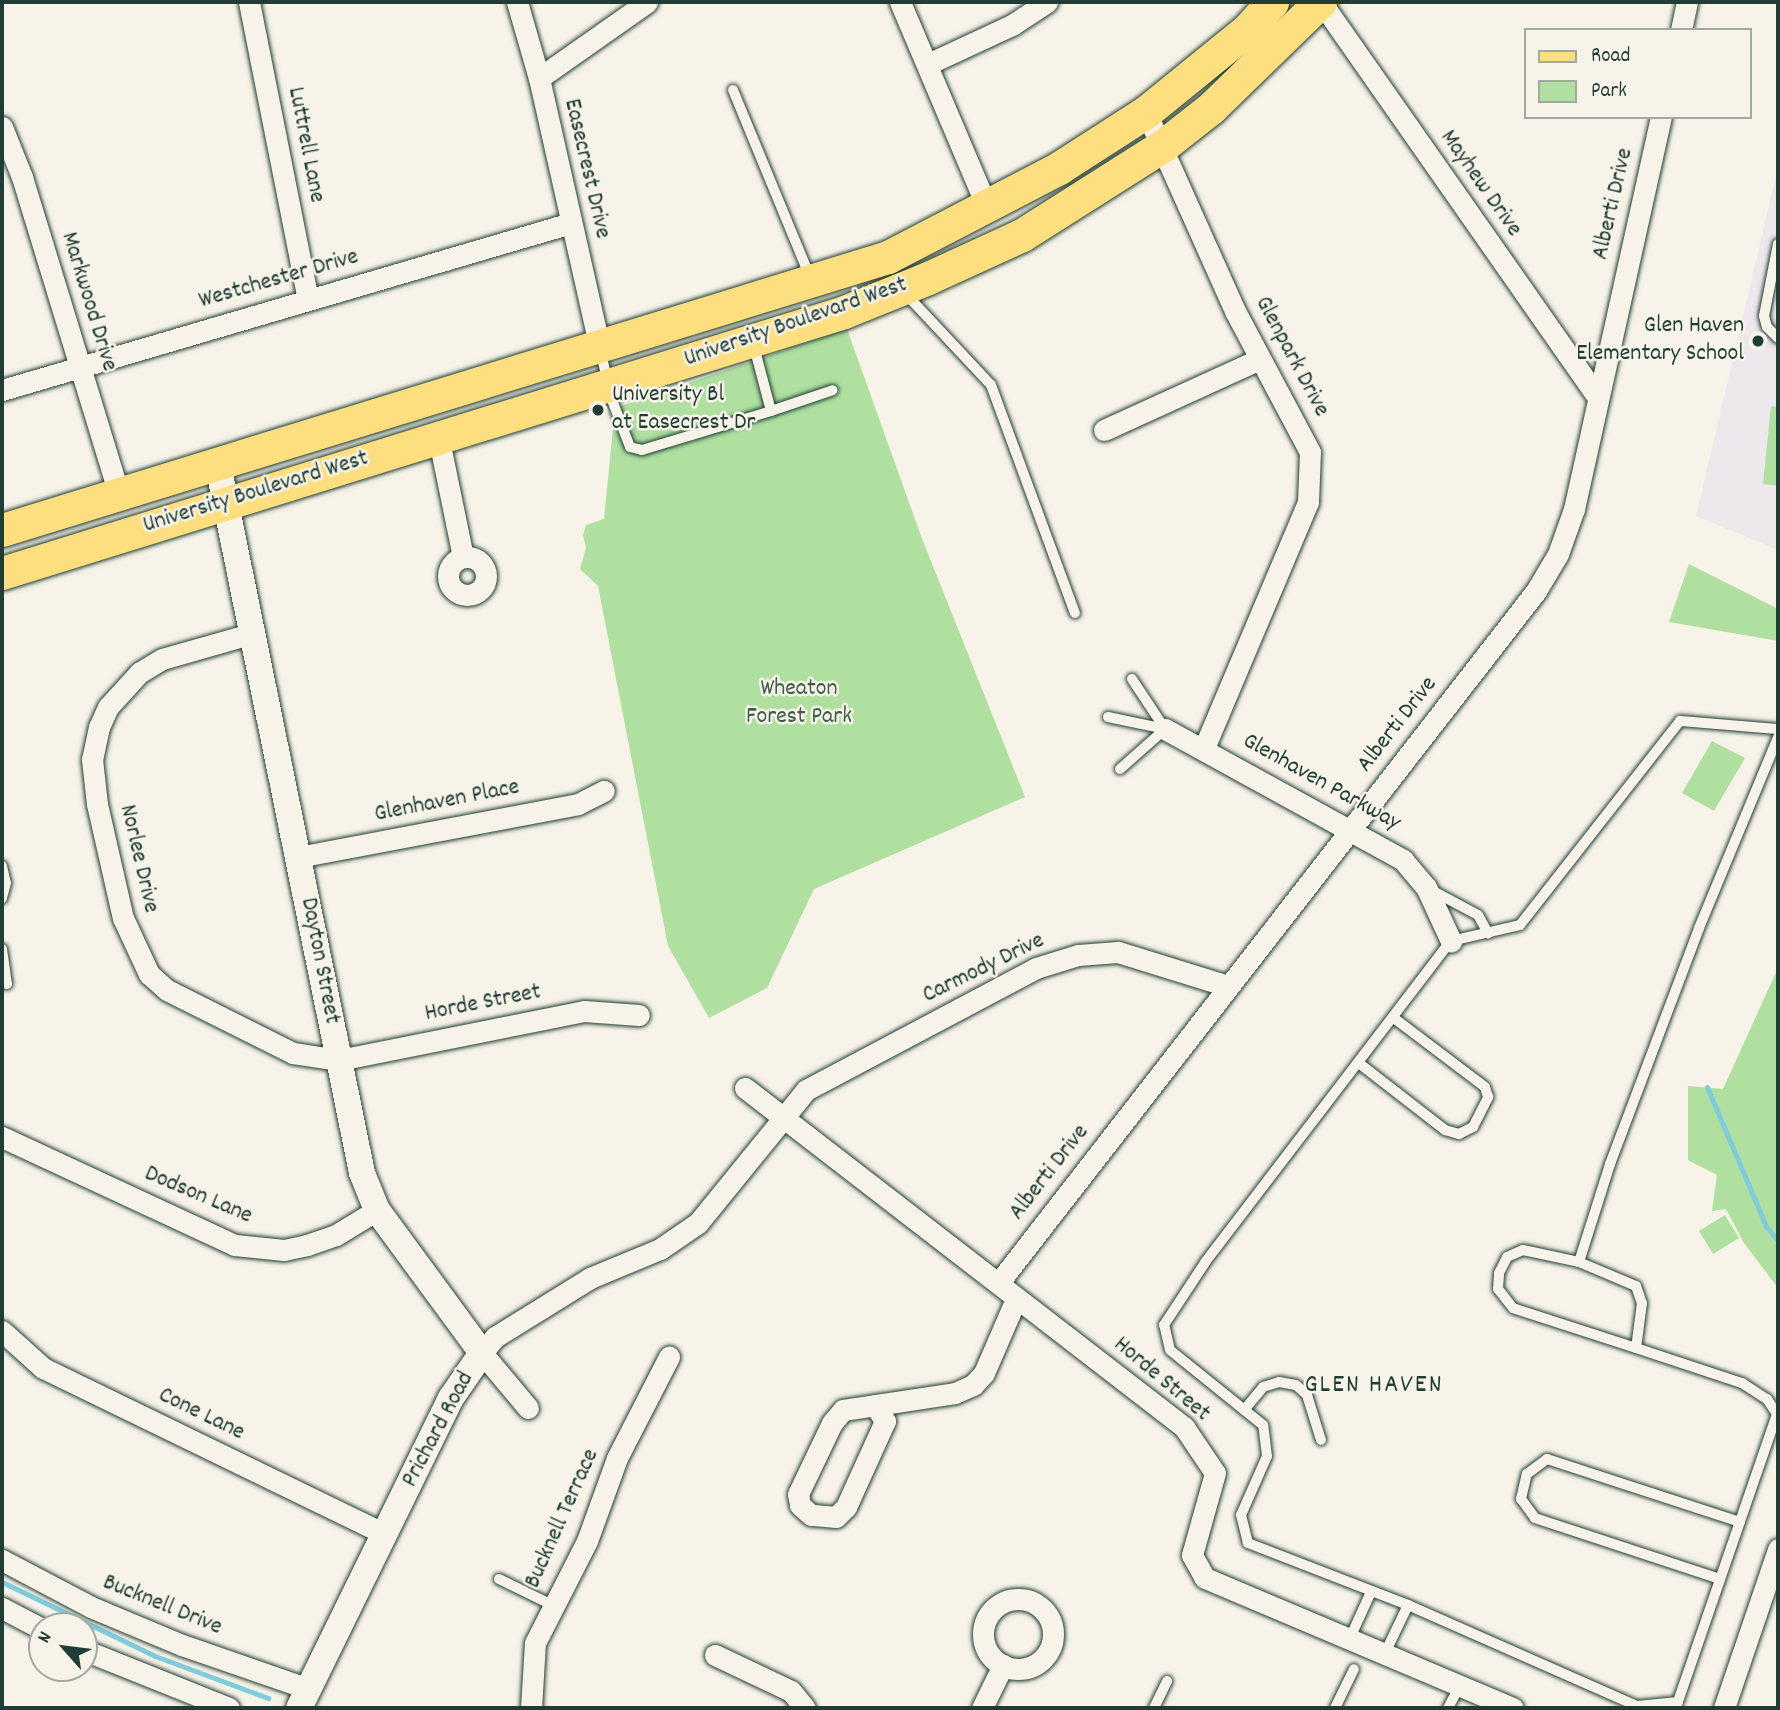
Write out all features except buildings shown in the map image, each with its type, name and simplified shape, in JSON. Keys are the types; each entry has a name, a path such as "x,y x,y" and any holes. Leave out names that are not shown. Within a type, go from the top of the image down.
{"main road":[{"name":"University Boulevard West","path":"2,530 600,349 888,257 987,207 1146,112 1248,29 1272,2"},
{"name":"University Boulevard West","path":"2,573 439,440 752,340 901,289 1021,235 1164,145 1230,91 1320,2"}],"street":[{"name":"Luttrell Lane","path":"249,2 308,299"},
{"name":"Easecrest Drive","path":"517,2 539,78 600,349"},
{"path":"539,78 647,2"},
{"path":"900,2 987,207"},
{"path":"928,64 1012,25 1047,2"},
{"name":"Mayhew Drive","path":"1320,2 1597,396"},
{"path":"1681,28 1687,2"},
{"name":"Glenpark Drive","path":"1146,112 1164,145 1260,359 1303,433 1312,479 1308,502 1204,748"},
{"name":"Alberti Drive","path":"1000,1281 1536,591 1558,554 1574,509 1661,119"},
{"name":"Markwood Drive","path":"2,127 22,177 119,494"},
{"name":"Westchester Drive","path":"2,390 571,223"},
{"path":"1104,430 1260,359"},
{"path":"439,440 463,557"},
{"name":"Dayton Street","path":"218,465 250,634 362,1173 377,1210 482,1353 528,1408"},
{"name":"Norlee Drive","path":"250,634 162,659 140,672 108,707 92,759 97,804 123,918 149,974 167,990 293,1053 339,1060"},
{"name":"Glenhaven Parkway","path":"1165,729 1352,828 1403,860 1426,887 1451,941"},
{"name":"Glenhaven Place","path":"298,857 578,804 604,791"},
{"name":"Carmody Drive","path":"784,1116 806,1090 1036,968 1079,955 1118,952 1228,986"},
{"name":"Horde Street","path":"339,1060 584,1011 639,1015"},
{"name":"Horde Street","path":"745,1087 1000,1281 1016,1299 1184,1427 1206,1454 1215,1472 1192,1555 1205,1577 1387,1651 1513,1708"},
{"name":"Prichard Road","path":"302,1703 451,1398 482,1353 495,1338 542,1306 590,1278 660,1249 698,1223 730,1189 784,1116"},
{"name":"Dodson Lane","path":"2,1138 235,1245 284,1250 307,1245 335,1235 377,1210"},
{"path":"875,1405 885,1421 846,1507 836,1517 811,1515 800,1504 798,1494 832,1423 843,1410 875,1405 955,1393 973,1385 984,1373 1016,1299"},
{"name":"Cone Lane","path":"2,1331 43,1368 385,1534"},
{"name":"Bucknell Terrace","path":"531,1708 535,1643 587,1541 617,1458 669,1357"},
{"path":"1724,1708 1778,1549"},
{"name":"Bucknell Drive","path":"2,1559 91,1607 182,1645 302,1703"},
{"path":"2,1608 28,1622"},
{"path":"715,1655 791,1691 805,1708"},
{"path":"98,1656 229,1708"},
{"path":"982,1708 1003,1665"}],"lane":[{"path":"733,90 813,282"},
{"path":"1778,244 1764,316 1778,338"},
{"path":"901,289 991,385 1075,613"},
{"path":"752,340 771,411"},
{"path":"600,349 608,385 630,447 642,450 833,390"},
{"path":"1132,679 1165,729"},
{"path":"1108,717 1165,729"},
{"path":"1636,1348 1642,1303 1636,1286 1580,1262 1523,1250 1507,1257 1499,1273 1498,1289 1514,1308 1742,1383 1767,1399 1777,1414 1678,1702 1637,1706 1408,1605 1248,1543 1241,1515 1267,1457 1263,1425 1170,1350 1164,1325 1206,1261 1395,1019 1451,941 1520,925 1680,721 1778,729"},
{"path":"1120,769 1165,729"},
{"path":"1580,1262 1610,1164 1699,928 1778,737"},
{"path":"2,866 6,883 2,898"},
{"path":"1426,887 1478,915 1488,933"},
{"path":"2,949 7,984 2,982"},
{"path":"1360,1064 1445,1130 1459,1134 1473,1127 1488,1097 1485,1087 1395,1019"},
{"path":"1244,1410 1264,1387 1279,1382 1296,1385 1307,1395 1321,1440"},
{"path":"1720,1579 1535,1518 1521,1499 1527,1474 1547,1459 1740,1522"},
{"path":"499,1579 554,1606"},
{"path":"1335,1708 1355,1667 1358,1641 1371,1591"},
{"path":"1387,1651 1408,1605"},
{"path":"1154,1708 1167,1681"},
{"path":"1448,1708 1460,1685"}],"shaded area":[{"name":"Glen Haven Elementary School","path":"1778,167 1778,550 1696,516"}],"green space":[{"name":"Wheaton Forest Park","path":"847,329 921,536 1025,797 814,889 767,988 709,1018 668,946 598,586 580,569 586,548 583,535 586,525 604,519 615,408"},
{"path":"1771,406 1778,407 1778,486 1763,484"},
{"path":"1689,564 1778,609 1778,641 1669,622"},
{"path":"1712,741 1745,758 1714,811 1682,793"},
{"path":"1778,968 1778,1288 1744,1243 1726,1209 1712,1211 1717,1175 1688,1160 1688,1086 1723,1089"},
{"path":"1725,1215 1739,1238 1713,1254 1699,1231"}],"waterway":[{"path":"1707,1087 1766,1226 1778,1241"},
{"path":"2,1582 155,1656 268,1698"}],"place":[{"name":"Glen Haven Elementary School","path":"1758,341"},
{"name":"University Bl at Easecrest Dr","path":"598,410"}],"district":[{"name":"GLEN HAVEN","path":"1374,1386"}]}
